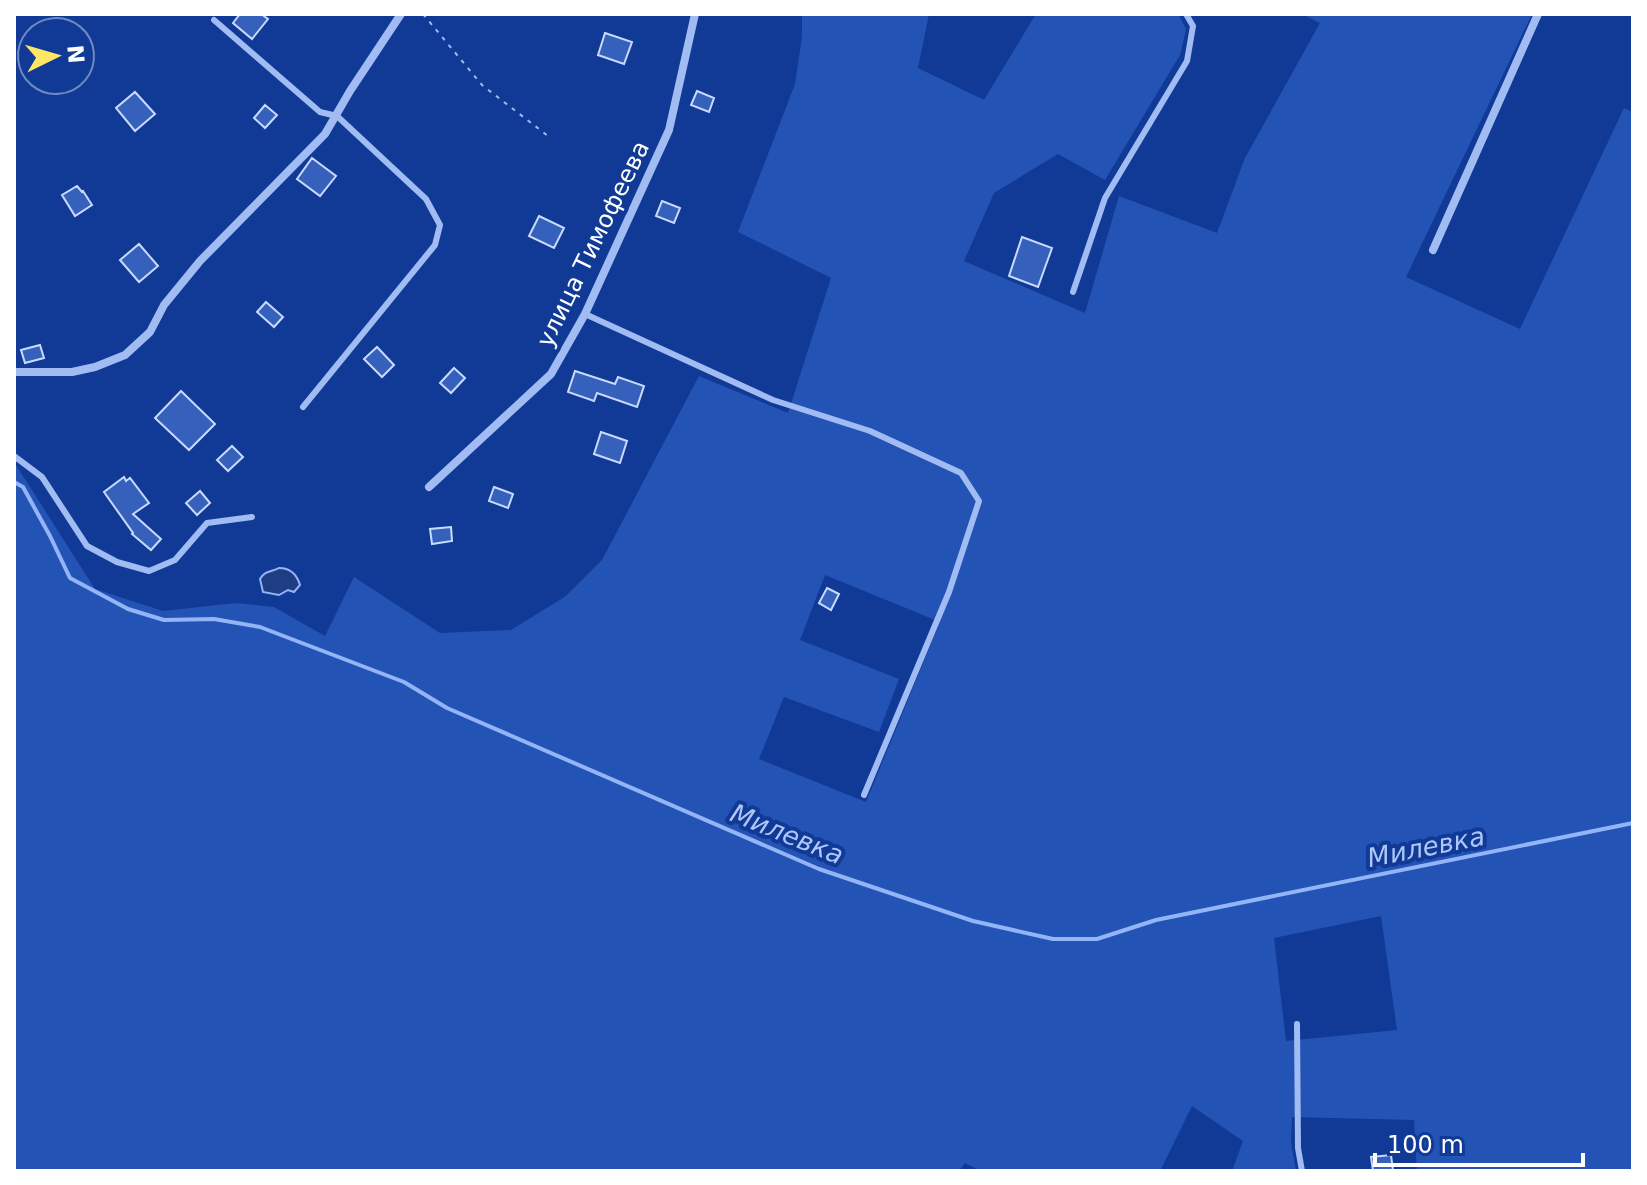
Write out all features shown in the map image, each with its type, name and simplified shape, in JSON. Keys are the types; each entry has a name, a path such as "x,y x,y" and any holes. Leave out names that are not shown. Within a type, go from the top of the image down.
{"street":[{"path":"14,372 72,372 95,367 125,355 150,332 164,305 200,261 325,134 401,14"},
{"name":"улица Тимофеева","path":"429,487 551,374 585,314 669,130 695,14"},
{"path":"1433,250 1538,14"}],"lane":[{"path":"1073,292 1105,198 1187,61 1193,26 1186,14"},
{"path":"214,20 320,112 337,116 426,199 440,225 435,245 303,407"},
{"path":"585,314 773,400 870,431 961,473 979,501 949,592 864,795"},
{"path":"14,456 42,477 87,546 117,562 149,571 175,560 207,523 252,517"},
{"path":"1297,1024 1298,1148 1302,1171"}],"path":[{"path":"423,14 482,85 548,136"}],"shaded area":[{"path":"802,14 929,14 918,68 984,100 1034,17 1039,14 1178,14 1186,29 1180,55 1105,180 1058,154 994,193 964,261 1085,313 1119,196 1217,233 1245,158 1320,23 1302,14 1532,14 1406,277 1520,329 1624,108 1633,112 1633,1171 1417,1171 1414,1120 1292,1117 1291,1143 1296,1171 1232,1171 1243,1141 1192,1106 1160,1171 981,1171 965,1163 959,1171 14,1171 14,462 95,589 163,611 236,603 274,607 325,636 354,577 440,633 511,630 566,596 602,560 699,376 788,413 831,278 738,232 795,84","holes":["825,575 940,622 866,802 759,759 784,697 879,732 899,679 800,640","1381,916 1397,1030 1286,1041 1274,938"]},
{"path":"279,568 292,573 300,585 294,592 288,590 279,595 263,592 262,576"}],"building":[{"path":"240,14 261,14 268,19 252,39 233,23"},
{"path":"605,33 632,42 624,64 598,55"},
{"path":"697,91 714,98 709,112 691,105"},
{"path":"135,92 155,114 135,131 116,108"},
{"path":"265,105 277,115 265,128 254,118"},
{"path":"312,158 336,176 320,196 297,179"},
{"path":"77,186 92,205 75,216 62,195"},
{"path":"662,201 680,208 674,223 656,216"},
{"path":"539,216 564,228 554,248 529,236"},
{"path":"1022,237 1052,248 1038,287 1009,276"},
{"path":"139,244 158,266 139,282 120,260"},
{"path":"266,302 283,317 274,327 257,312"},
{"path":"40,345 44,358 25,363 21,350"},
{"path":"377,347 394,365 382,377 364,359"},
{"path":"454,368 465,378 451,393 440,383"},
{"path":"575,371 615,384 618,377 644,386 637,407 597,393 594,401 568,392"},
{"path":"181,391 215,424 189,450 155,418"},
{"path":"601,432 627,441 620,463 594,454"},
{"path":"232,446 243,457 228,471 217,460"},
{"path":"124,477 126,481 130,478 149,503 133,514 161,539 151,550 132,534 104,492"},
{"path":"494,487 513,494 508,508 489,501"},
{"path":"200,491 210,503 197,515 186,503"},
{"path":"451,527 452,541 432,544 430,529"},
{"path":"827,588 839,594 831,610 819,603"},
{"path":"1391,1155 1393,1171 1373,1171 1371,1157"}],"waterway":[{"name":"Милевка","path":"14,482 23,487 70,578 128,609 164,620 214,619 260,627 404,682 447,708 819,869 973,921 1053,939 1097,939 1156,920 1633,823"}]}
